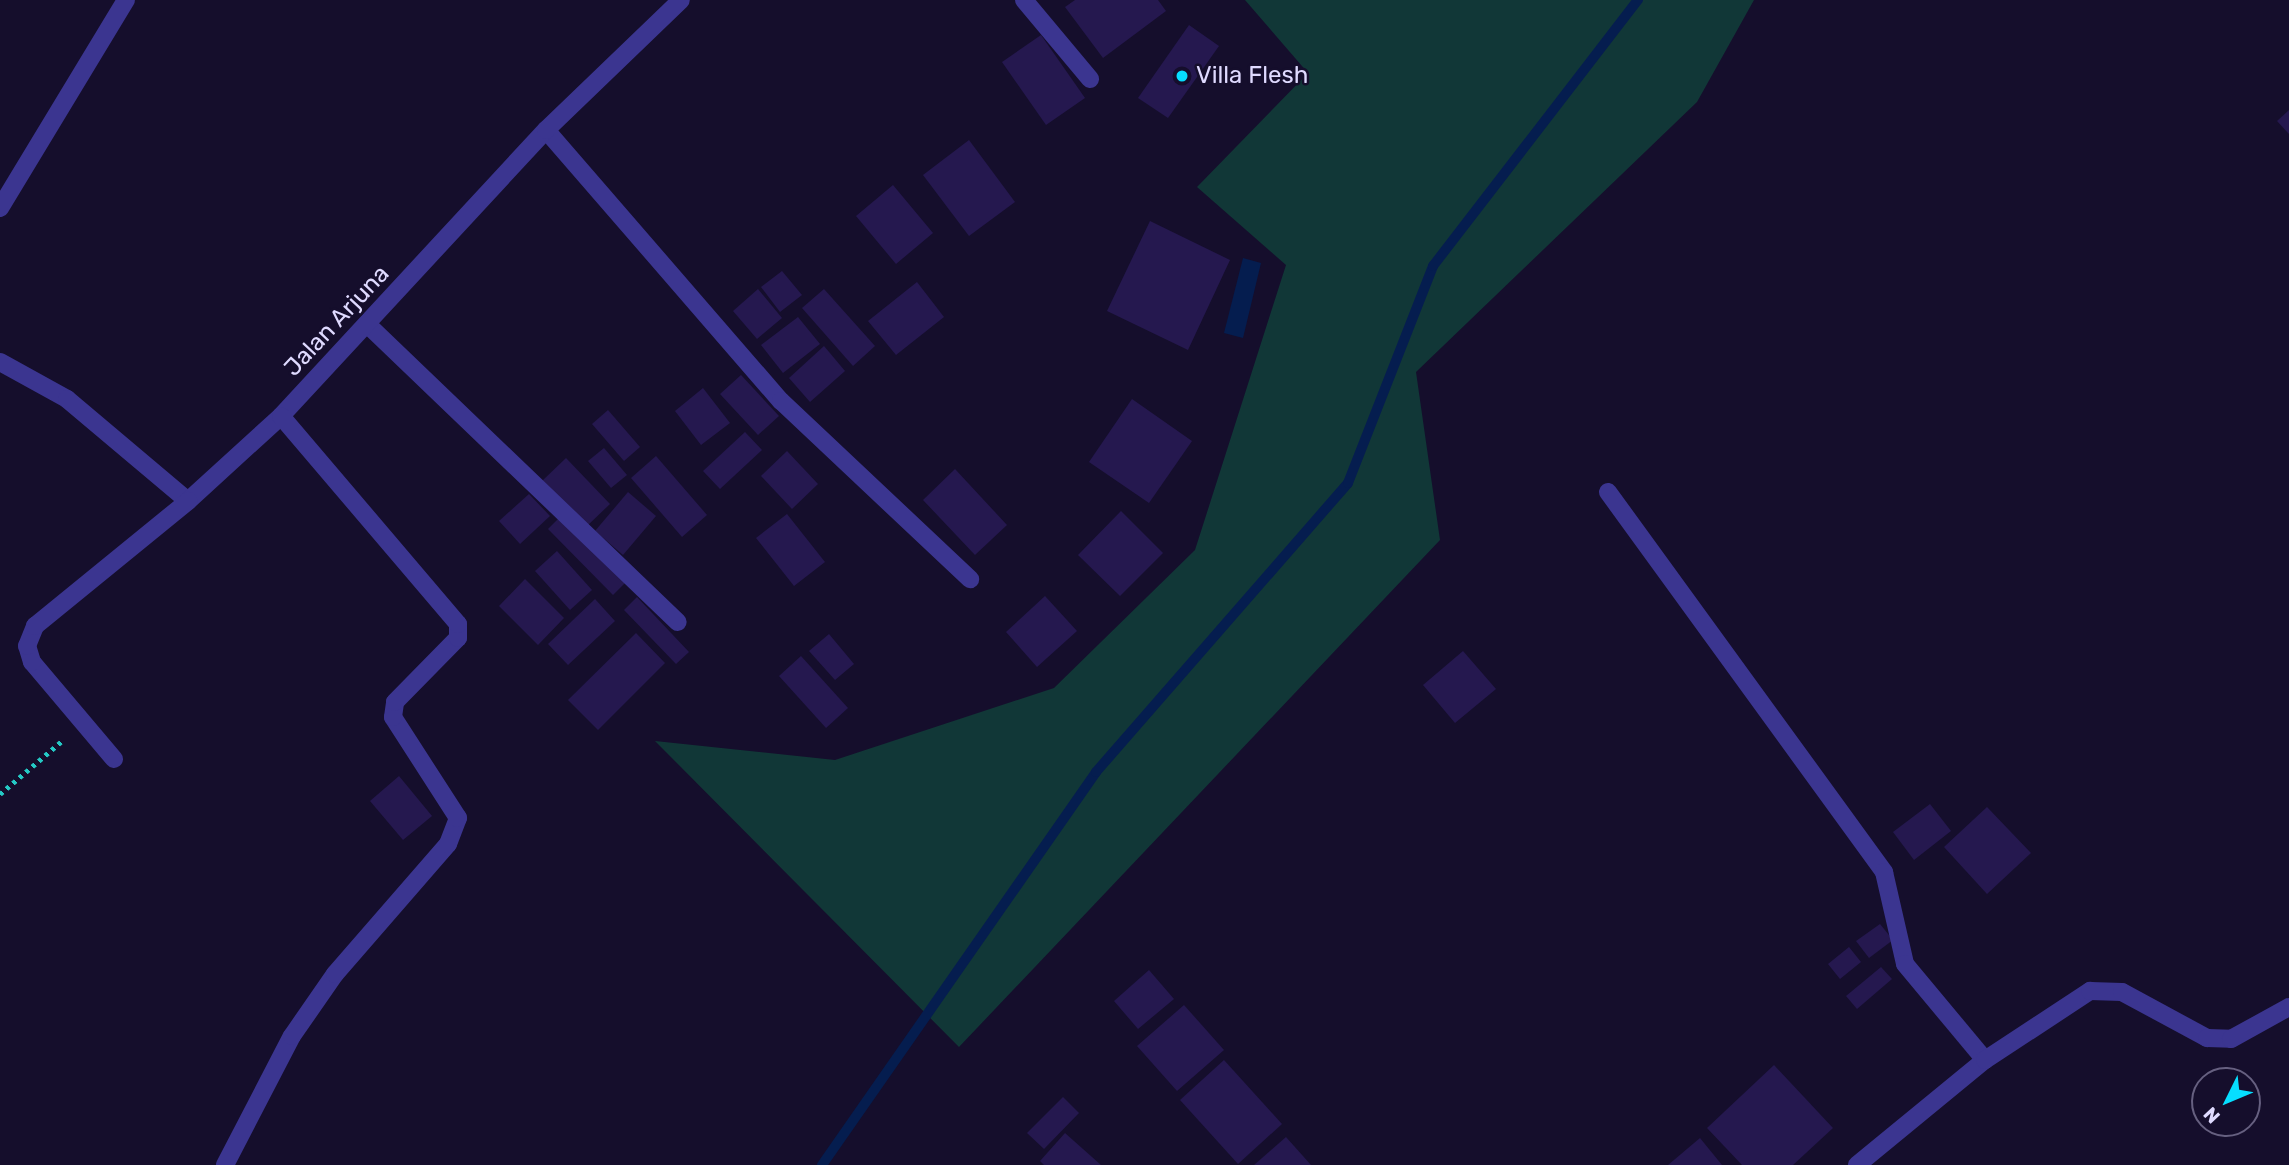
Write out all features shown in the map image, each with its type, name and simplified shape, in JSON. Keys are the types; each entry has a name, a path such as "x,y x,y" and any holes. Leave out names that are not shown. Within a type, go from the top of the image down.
{"street":[{"path":"0,208 126,0"},
{"name":"Jalan Arjuna","path":"114,760 32,663 27,646 35,626 188,501 281,416 546,130 681,0"},
{"path":"1024,0 1090,79"},
{"path":"546,130 781,401 970,579"},
{"path":"368,325 677,622"},
{"path":"0,362 67,399 188,501"},
{"path":"225,1165 292,1035 335,974 448,844 458,818 393,716 395,702 458,638 458,624 281,416"},
{"path":"1608,492 1884,872 1905,964 1985,1059"},
{"path":"1857,1165 1985,1059 2103,988 2207,1038 2231,1039 2289,1007"}],"path":[{"path":"0,794 82,724"}],"green space":[{"path":"1245,0 1754,0 1697,102 1416,372 1440,540 959,1047 655,741 835,760 1054,688 1195,550 1286,265 1197,187 1308,73"}],"water":[{"path":"1243,258 1261,263 1243,338 1224,333"}],"building":[{"path":"1075,0 1158,0 1166,11 1103,58 1065,7"},
{"path":"1189,25 1219,46 1168,118 1138,98"},
{"path":"1041,35 1085,98 1046,125 1002,62"},
{"path":"2289,110 2289,134 2277,121"},
{"path":"969,140 1015,202 969,236 923,175"},
{"path":"893,185 933,233 896,264 856,216"},
{"path":"1150,221 1230,260 1188,350 1107,311"},
{"path":"782,271 802,295 780,312 761,287"},
{"path":"917,282 944,317 896,355 868,321"},
{"path":"758,289 782,318 757,339 733,311"},
{"path":"824,289 875,346 853,366 802,308"},
{"path":"798,317 820,344 783,373 761,345"},
{"path":"824,346 845,371 810,402 789,378"},
{"path":"741,375 779,416 758,435 720,394"},
{"path":"703,388 730,423 701,445 675,411"},
{"path":"1132,399 1192,441 1149,503 1089,462"},
{"path":"608,410 640,447 624,461 592,424"},
{"path":"745,432 762,450 720,489 703,471"},
{"path":"604,448 627,475 611,488 588,461"},
{"path":"787,451 818,484 792,509 761,476"},
{"path":"656,456 707,515 682,537 631,478"},
{"path":"566,458 610,504 586,527 542,481"},
{"path":"955,469 1007,525 975,555 923,500"},
{"path":"628,492 656,516 623,555 595,531"},
{"path":"529,494 550,516 520,544 499,521"},
{"path":"1121,511 1163,553 1120,596 1078,555"},
{"path":"787,514 825,562 794,586 756,538"},
{"path":"561,516 626,582 613,595 548,529"},
{"path":"557,551 592,590 570,610 535,571"},
{"path":"525,579 564,618 538,645 499,606"},
{"path":"1045,596 1077,631 1037,667 1006,632"},
{"path":"637,597 689,652 676,664 624,610"},
{"path":"595,599 615,621 568,665 548,644"},
{"path":"636,633 665,663 598,730 568,700"},
{"path":"829,634 854,664 835,680 809,651"},
{"path":"1463,651 1496,689 1455,723 1423,685"},
{"path":"801,656 848,708 826,728 779,676"},
{"path":"399,776 432,816 403,840 370,801"},
{"path":"1930,804 1951,831 1914,860 1893,832"},
{"path":"1987,807 2031,853 1987,894 1944,847"},
{"path":"1880,924 1893,940 1869,958 1856,941"},
{"path":"1849,947 1861,962 1840,979 1828,964"},
{"path":"1881,967 1892,979 1857,1009 1846,996"},
{"path":"1149,970 1174,999 1138,1029 1114,1001"},
{"path":"1184,1005 1224,1050 1177,1091 1137,1046"},
{"path":"1224,1060 1282,1124 1238,1164 1180,1100"},
{"path":"1774,1065 1833,1128 1793,1165 1742,1165 1707,1128"},
{"path":"1063,1097 1079,1113 1044,1149 1027,1133"},
{"path":"1065,1133 1101,1165 1044,1165 1040,1161"},
{"path":"1286,1137 1311,1165 1254,1165"},
{"path":"1700,1138 1722,1165 1668,1165"}],"waterway":[{"path":"822,1165 1096,772 1348,483 1433,266 1638,0"}],"place":[{"name":"Villa Flesh","path":"1182,76"}]}
